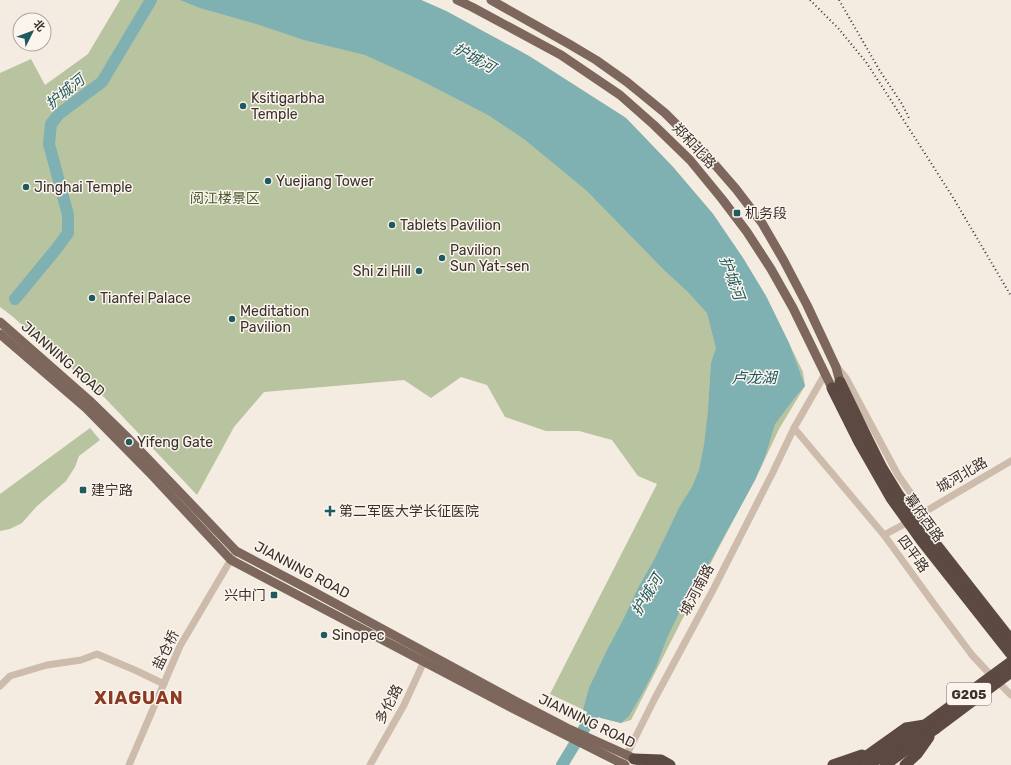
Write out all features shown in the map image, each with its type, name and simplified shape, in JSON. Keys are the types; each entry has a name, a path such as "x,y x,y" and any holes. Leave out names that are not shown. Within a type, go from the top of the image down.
{"highway":[{"name":"幕府西路","path":"836,385 898,494 1011,640"},
{"name":"幕府西路","path":"836,385 859,442 891,498 921,540 1011,654"},
{"name":"G205","path":"884,765 1011,662"},
{"name":"G205","path":"869,765 930,727 1011,672"},
{"path":"854,765 906,728 930,727 918,754 905,765"},
{"path":"832,765 872,752"},
{"path":"626,759 661,760 670,765"}],"main road":[{"name":"郑和北路","path":"457,0 561,55 620,95 690,160 748,232 793,308 824,374 836,385"},
{"name":"郑和北路","path":"491,0 608,68 665,113 703,151 736,189 762,223 784,261 804,299 836,367 836,385"},
{"name":"JIANNING ROAD","path":"0,322 91,402 128,438 236,551 314,592 426,658"},
{"name":"JIANNING ROAD","path":"0,334 86,408 149,472 231,560 426,658 564,730 626,759 646,765"}],"street":[{"path":"836,367 846,378 898,475 924,512"},
{"name":"城河南路","path":"626,759 654,700 720,576 794,428 824,374"},
{"name":"四平路","path":"794,428 884,535 972,655 1011,695"},
{"name":"城河北路","path":"884,535 1011,461"},
{"name":"盐仓桥","path":"129,765 180,646 236,551"},
{"path":"0,686 10,676 47,665 81,660 96,654 164,684"},
{"name":"多伦路","path":"370,765 404,705 426,658"}],"green space":[{"name":"阅江楼景区","path":"120,0 421,0 446,11 529,56 626,118 673,167 713,214 743,258 766,296 803,372 805,386 779,429 755,480 631,720 621,723 601,718 550,694 657,484 638,476 612,440 579,431 546,431 505,417 487,385 461,377 431,398 404,380 264,392 234,427 197,495 105,398 0,307 0,73 31,59 45,85 88,54"},
{"path":"90,428 100,440 79,456 75,467 66,481 36,507 22,523 10,529 0,531 0,494"}],"water":[{"name":"卢龙湖","path":"180,0 421,0 446,11 529,56 626,118 673,167 713,214 743,258 766,296 789,343 805,386 775,424 765,457 755,480 699,582 679,613 667,638 656,667 643,692 629,716 621,723 601,718 583,710 589,688 607,650 638,588 654,560 680,506 692,487 699,470 708,411 711,363 716,348 707,313 587,191 524,139 488,115 420,80 365,55 304,40 253,23 200,8"}],"waterway":[{"name":"护城河","path":"15,299 68,233 68,215 49,144 51,124 59,114 102,82 151,0"},
{"name":"护城河","path":"562,765 601,701"}],"railway":[{"path":"810,0 838,28 866,62 954,199 1011,296"},
{"path":"839,0 880,71 902,104 910,120"}],"place":[{"name":"Ksitigarbha Temple","path":"243,106"},
{"name":"Yuejiang Tower","path":"268,181"},
{"name":"Jinghai Temple","path":"26,187"},
{"name":"机务段","path":"737,213"},
{"name":"Tablets Pavilion","path":"392,225"},
{"name":"Pavilion Sun Yat-sen","path":"442,258"},
{"name":"Shi zi Hill","path":"419,271"},
{"name":"Tianfei Palace","path":"92,298"},
{"name":"Meditation Pavilion","path":"232,319"},
{"name":"Yifeng Gate","path":"129,442"},
{"name":"建宁路","path":"83,490"},
{"name":"第二军医大学长征医院","path":"330,511"},
{"name":"兴中门","path":"274,595"},
{"name":"Sinopec","path":"324,635"}],"district":[{"name":"XIAGUAN","path":"139,698"}]}
